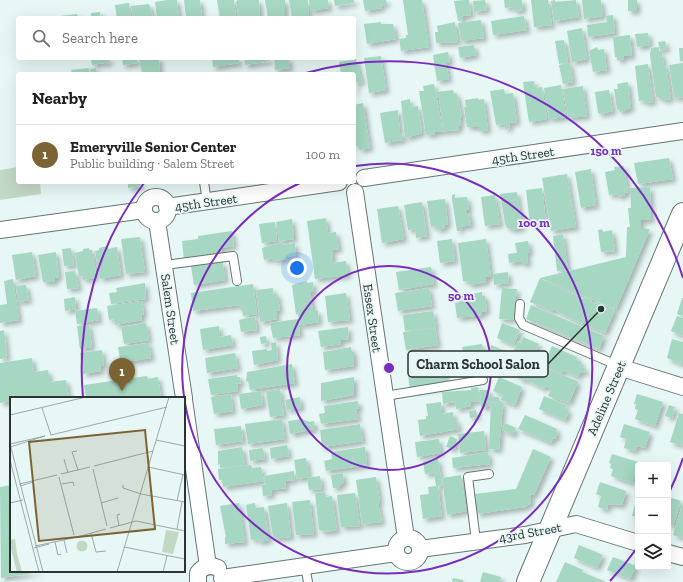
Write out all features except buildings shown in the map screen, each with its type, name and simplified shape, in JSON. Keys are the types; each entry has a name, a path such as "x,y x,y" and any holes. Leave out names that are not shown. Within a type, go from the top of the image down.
{"main road":[{"name":"Adeline Street","path":"528,582 683,216"}],"street":[{"name":"45th Street","path":"341,184 346,191 355,192 362,187 359,174 683,131"},
{"name":"45th Street","path":"167,207 207,202 266,187 310,184"},
{"name":"Essex Street","path":"355,192 406,538"},
{"path":"156,198 162,199 167,207 166,216 157,221 150,220 144,210 147,202 156,198"},
{"path":"2,231 144,210"},
{"name":"Salem Street","path":"157,221 184,397"},
{"path":"619,366 683,387"},
{"name":"Salem Street","path":"185,406 208,566"},
{"name":"43rd Street","path":"420,549 476,542 576,524 635,542"},
{"path":"406,538 415,540 420,549 416,559 409,562 400,559 396,553 397,545 406,538"},
{"path":"197,582 198,573 208,566 218,568 222,580 396,553"},
{"path":"671,554 683,557"}],"lane":[{"path":"204,184 207,202"},
{"path":"165,266 233,256 237,281"},
{"path":"520,304 519,318 523,325 619,366"},
{"path":"385,396 483,380"},
{"path":"476,542 468,477 489,474"},
{"path":"305,566 308,582"}],"green space":[{"path":"16,167 16,184 40,184 41,194 0,200 0,170"}],"place":[{"name":"Charm School Salon","path":"601,309"},
{"name":"Emeryville Senior Center","path":"122,391"}]}
